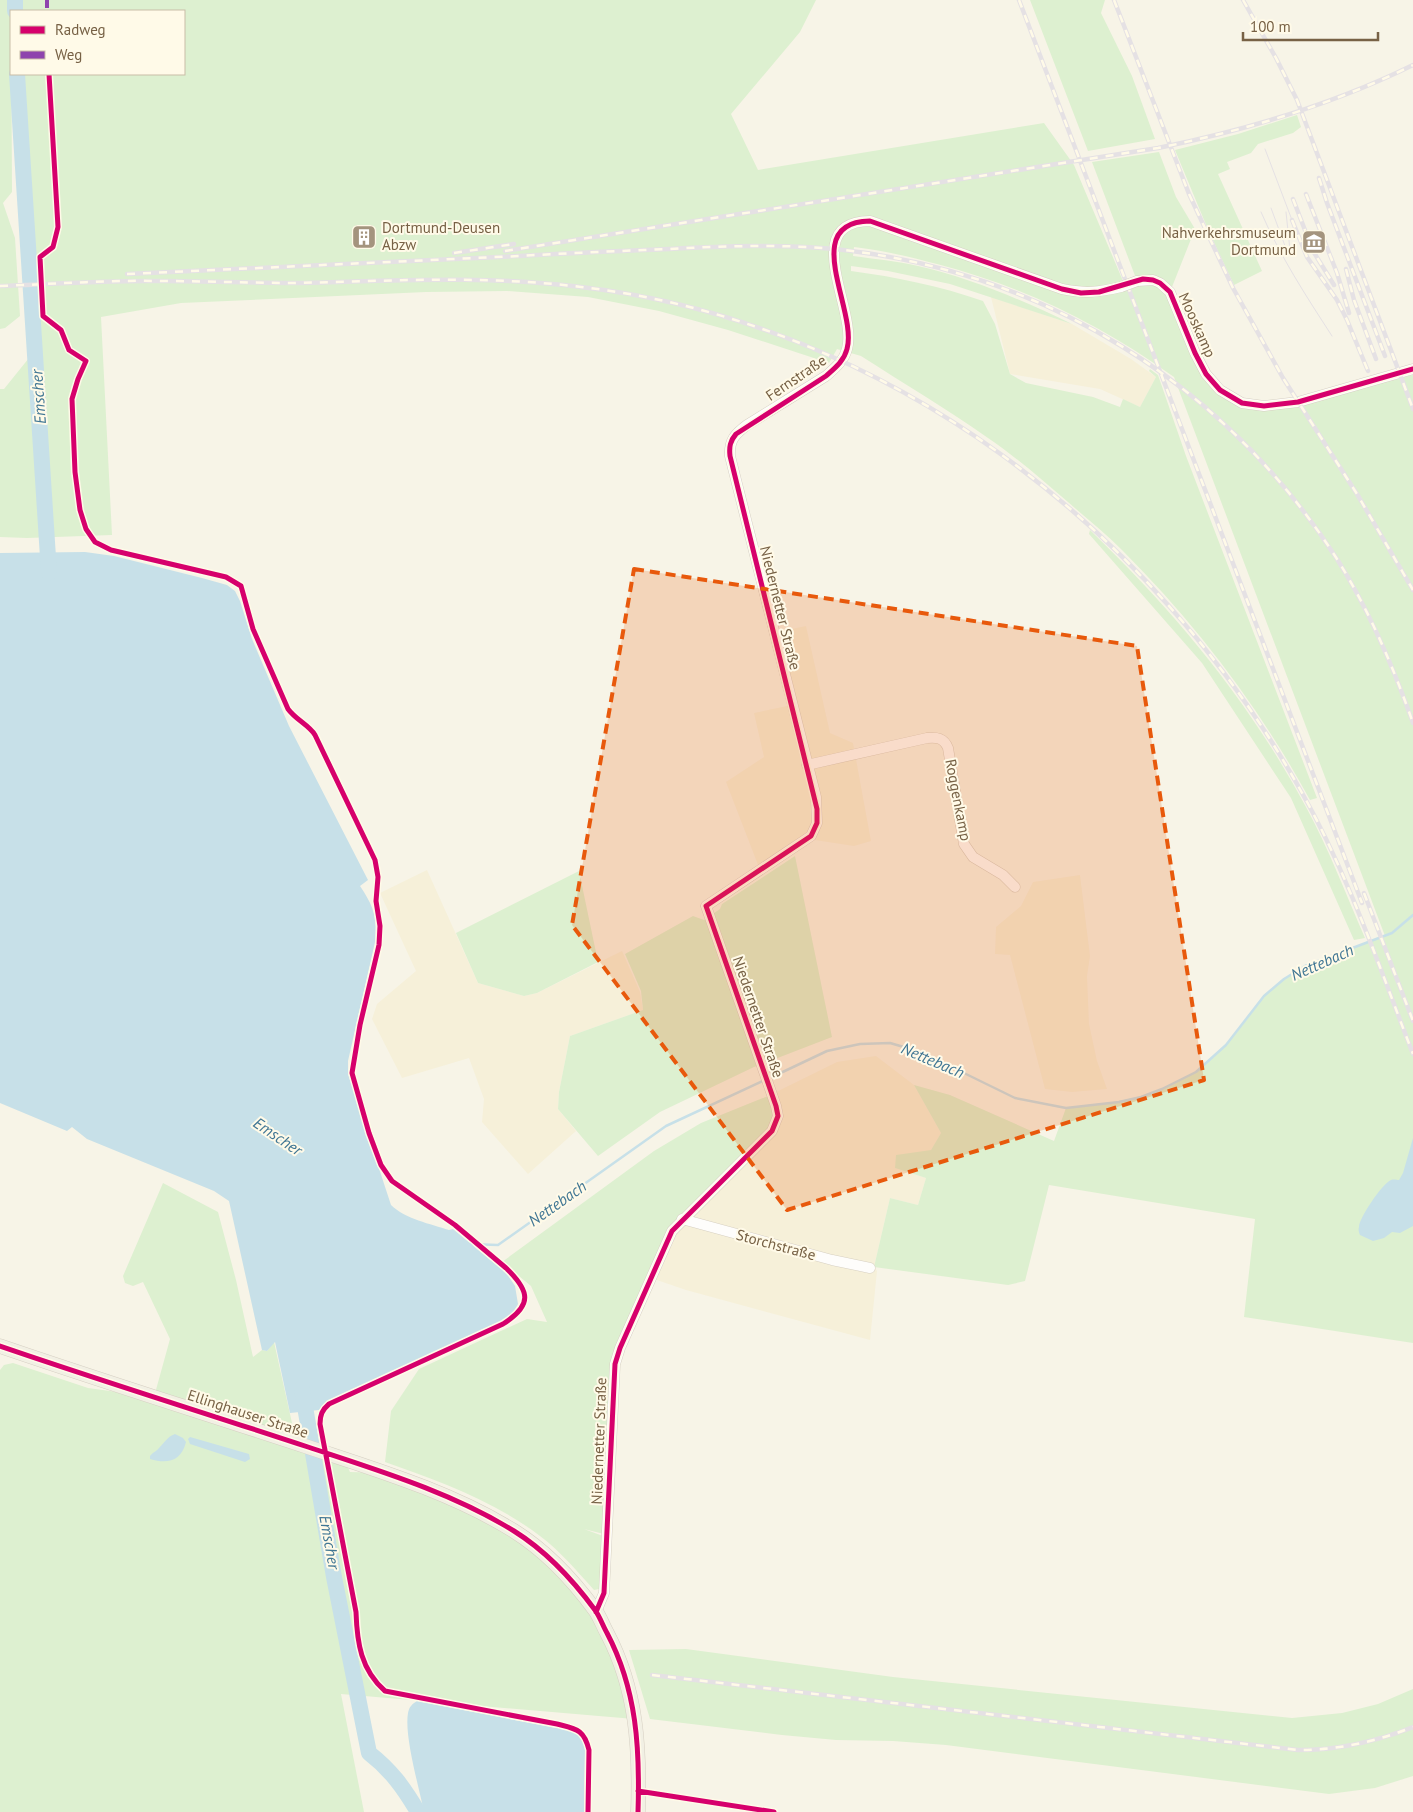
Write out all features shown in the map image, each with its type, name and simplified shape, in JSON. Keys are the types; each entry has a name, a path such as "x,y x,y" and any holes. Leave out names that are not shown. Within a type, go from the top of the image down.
{"main road":[{"name":"Ellinghauser Straße","path":"1,1349 280,1438 417,1485 458,1502 516,1532 534,1544 567,1575 596,1612 615,1648 630,1693 637,1739 638,1812"}],"street":[{"name":"Mooskamp","path":"840,230 851,223 870,221 1062,289 1081,293 1099,292 1137,281 1153,280 1160,283 1170,292 1206,374 1220,390 1242,402 1264,406 1298,402 1413,369"},
{"name":"Fernstraße","path":"730,443 736,434 747,425 826,376 838,366 844,356 848,343 848,326 834,263 834,246 840,230"},
{"name":"Niedernetter Straße","path":"596,1612 604,1593 615,1364 666,1240 672,1230 772,1131 778,1116 764,1068 706,906 810,836 817,822 817,809 807,765 730,456 730,443"},
{"name":"Roggenkamp","path":"807,765 927,738 934,737 943,740 948,748 964,844 973,857 1003,875 1015,887"},
{"name":"Storchstraße","path":"682,1220 832,1260 870,1268"}],"highlighted area":[{"path":"634,569 1137,646 1204,1080 787,1210 572,925"}],"shaded area":[{"path":"991,297 1072,324 1131,359 1156,377 1140,407 1100,389 1010,374"},
{"path":"806,626 830,733 853,743 871,841 854,846 815,840 810,836 760,870 726,782 764,757 754,713 792,705 773,633"},
{"path":"427,870 478,983 524,996 537,993 622,951 640,992 643,1010 570,1036 559,1092 558,1109 576,1131 528,1174 482,1122 484,1099 469,1058 402,1078 372,1019 377,1004 416,971 380,893"},
{"path":"1080,875 1090,956 1087,976 1089,1024 1097,1061 1107,1089 1072,1092 1045,1089 1010,955 995,954 996,927 1021,906 1033,882"},
{"path":"876,1056 914,1085 941,1133 931,1150 895,1168 926,1178 918,1205 890,1198 874,1267 877,1271 870,1340 686,1290 651,1278 666,1240 774,1093 837,1062"}],"green space":[{"path":"0,0 11,0 12,192 3,203 15,238 20,316 5,328 0,329"},
{"path":"19,0 816,0 800,32 731,114 758,170 1044,123 1074,165 1123,281 1137,281 1092,162 1159,152 1176,197 1195,229 1170,292 1195,353 1239,406 1284,407 1413,375 1413,1343 1244,1317 1255,1219 1049,1185 1025,1281 1008,1285 874,1267 890,1198 918,1205 926,1178 895,1168 896,1155 931,1150 941,1133 914,1085 950,1095 1054,1141 1066,1108 1133,1098 1154,1092 1192,1074 1210,1061 1227,1044 1268,993 1284,979 1320,959 1385,936 1174,377 1090,324 1031,296 969,273 937,264 906,256 854,247 853,256 910,264 977,283 1072,324 950,284 888,271 851,266 851,271 918,283 983,301 995,324 1010,374 1026,383 1093,397 1120,407 1123,399 1140,407 1156,377 1149,371 1150,369 1158,375 1186,456 1317,798 1310,800 1291,766 1248,700 1176,607 1122,550 1039,477 998,445 861,356 837,349 829,363 728,330 659,311 588,297 507,291 426,292 181,303 101,317 112,535 0,537 0,389 4,389 37,348 33,221 24,75 185,75 185,10 20,10"},
{"path":"1030,0 1105,0 1101,13 1132,76 1155,139 1088,151"},
{"path":"1297,115 1301,127 1293,133 1258,144 1251,153 1227,162 1230,169 1218,174 1262,271 1234,285 1209,232 1175,150 1238,134"},
{"path":"1090,530 1122,561 1181,626 1209,660 1260,731 1306,807 1330,856 1365,938 1354,940 1291,798 1202,663 1089,534"},
{"path":"795,856 832,1037 754,1067 660,1112 598,1156 558,1109 559,1092 570,1036 643,1010 641,991 625,954 693,916 704,920 720,909 722,904"},
{"path":"579,871 598,962 537,993 524,996 478,983 456,933"},
{"path":"768,1096 775,1102 772,1131 682,1219 620,1348 608,1535 584,1529 603,1536 599,1589 594,1590 568,1561 547,1542 504,1512 466,1493 385,1462 391,1411 419,1369 527,1319 547,1322 531,1286 502,1262 654,1151 701,1123"},
{"path":"163,1183 218,1212 236,1280 253,1357 262,1350 267,1351 274,1342 298,1450 344,1459 350,1472 385,1473 533,1545 597,1615 634,1719 341,1694 364,1812 0,1812 0,1370 4,1365 13,1363 88,1388 154,1397 170,1339 143,1282 133,1286 125,1283 123,1276"},
{"path":"686,1649 893,1677 1292,1718 1342,1713 1378,1704 1413,1689 1413,1776 1375,1788 1329,1794 946,1745 893,1741 836,1740 650,1719 629,1650"}],"water":[{"path":"85,552 114,556 202,578 227,585 235,591 252,639 289,726 368,880 360,886 374,912 375,942 348,1061 348,1074 391,1205 403,1214 418,1220 449,1230 453,1229 507,1274 515,1286 518,1304 507,1318 476,1335 326,1402 319,1410 290,1413 275,1342 267,1351 262,1350 229,1201 214,1191 87,1139 72,1127 67,1131 0,1103 0,553"},
{"path":"1413,1138 1413,1226 1400,1233 1392,1232 1384,1238 1373,1241 1360,1235 1360,1223 1372,1202 1387,1183 1392,1180 1399,1180 1403,1173"},
{"path":"175,1434 186,1442 181,1454 168,1461 150,1459 150,1456 168,1438"},
{"path":"190,1437 249,1454 250,1459 245,1462 190,1444 188,1439"},
{"path":"417,1701 577,1732 583,1738 585,1748 584,1812 424,1812 410,1748 407,1723 409,1709"}],"waterway":[{"name":"Emscher","path":"15,0 15,10"},
{"name":"Emscher","path":"17,75 49,573"},
{"name":"Nettebach","path":"770,1078 827,1051 860,1044 890,1043 921,1052 1015,1098 1066,1108 1119,1102 1141,1097 1196,1072 1226,1045 1264,996 1284,979 1305,966 1392,933 1413,915"},
{"name":"Nettebach","path":"469,1244 498,1245 666,1126 765,1080"},
{"name":"Emscher","path":"302,1389 334,1577 369,1753 396,1780 418,1812"}],"tram line":[{"path":"1265,149 1292,220"},
{"path":"1271,208 1288,254"},
{"path":"1261,212 1285,260 1332,336"},
{"path":"1286,212 1290,250"}],"railway":[{"path":"1019,0 1362,903"},
{"path":"1114,0 1189,194 1233,288 1283,378 1357,494 1413,590"},
{"path":"1243,0 1297,100 1413,409"},
{"path":"505,251 1158,148 1224,133 1288,115 1351,92 1413,65"},
{"path":"1319,178 1385,356"},
{"path":"1306,194 1337,273 1349,313"},
{"path":"1293,199 1313,251 1334,285"},
{"path":"1292,220 1307,257 1337,300 1368,371"},
{"path":"454,253 514,244"},
{"path":"127,274 732,246 773,246 835,249 912,261 985,282 1055,310 1122,346 1183,389 1240,439 1292,496 1349,578 1380,639 1413,723"},
{"path":"1346,269 1354,300 1376,359"},
{"path":"0,286 121,281 295,283 474,280 545,283 581,287 693,308 801,344 904,393 1000,453 1089,525 1169,606 1240,695 1301,791 1334,855 1362,921 1413,1054"},
{"path":"1364,893 1413,1021"},
{"path":"652,1675 1298,1750 1328,1749 1356,1744 1385,1737 1413,1727"}],"marked path":[{"path":"47,0 47,10"}],"cycle path":[{"path":"49,75 58,227 53,247 40,257 43,316 61,330 69,350 86,361 72,399 75,472 80,510 86,529 95,542 111,550 226,577 241,586 253,629 288,709 315,735 375,860 378,877 376,901 380,926 379,945 360,1025 352,1073 369,1133 381,1165 392,1181 455,1225 506,1268 524,1291 525,1298 520,1310 503,1324 329,1404 322,1413 320,1424 356,1612 359,1645 362,1655 370,1674 385,1691 557,1724 578,1731 585,1738 589,1750 588,1812"},
{"path":"596,1612 604,1593 615,1364 620,1348 672,1231 772,1131 778,1116 706,906 811,836 817,823 817,809 730,450 731,442 736,434 826,376 844,357 847,349 848,333 834,252 838,236 849,225 870,221 1062,289 1081,293 1099,292 1143,279 1153,280 1160,283 1170,292 1195,353 1206,374 1220,390 1242,403 1264,406 1298,402 1413,369"},
{"path":"0,1346 413,1483 490,1517 526,1539 558,1567 587,1599 595,1610 617,1654 631,1698 634,1720 638,1765 638,1812"},
{"path":"638,1791 774,1812"}],"place":[{"name":"Dortmund-Deusen Abzw","path":"364,237"},
{"name":"Nahverkehrsmuseum Dortmund","path":"1314,242"}]}
